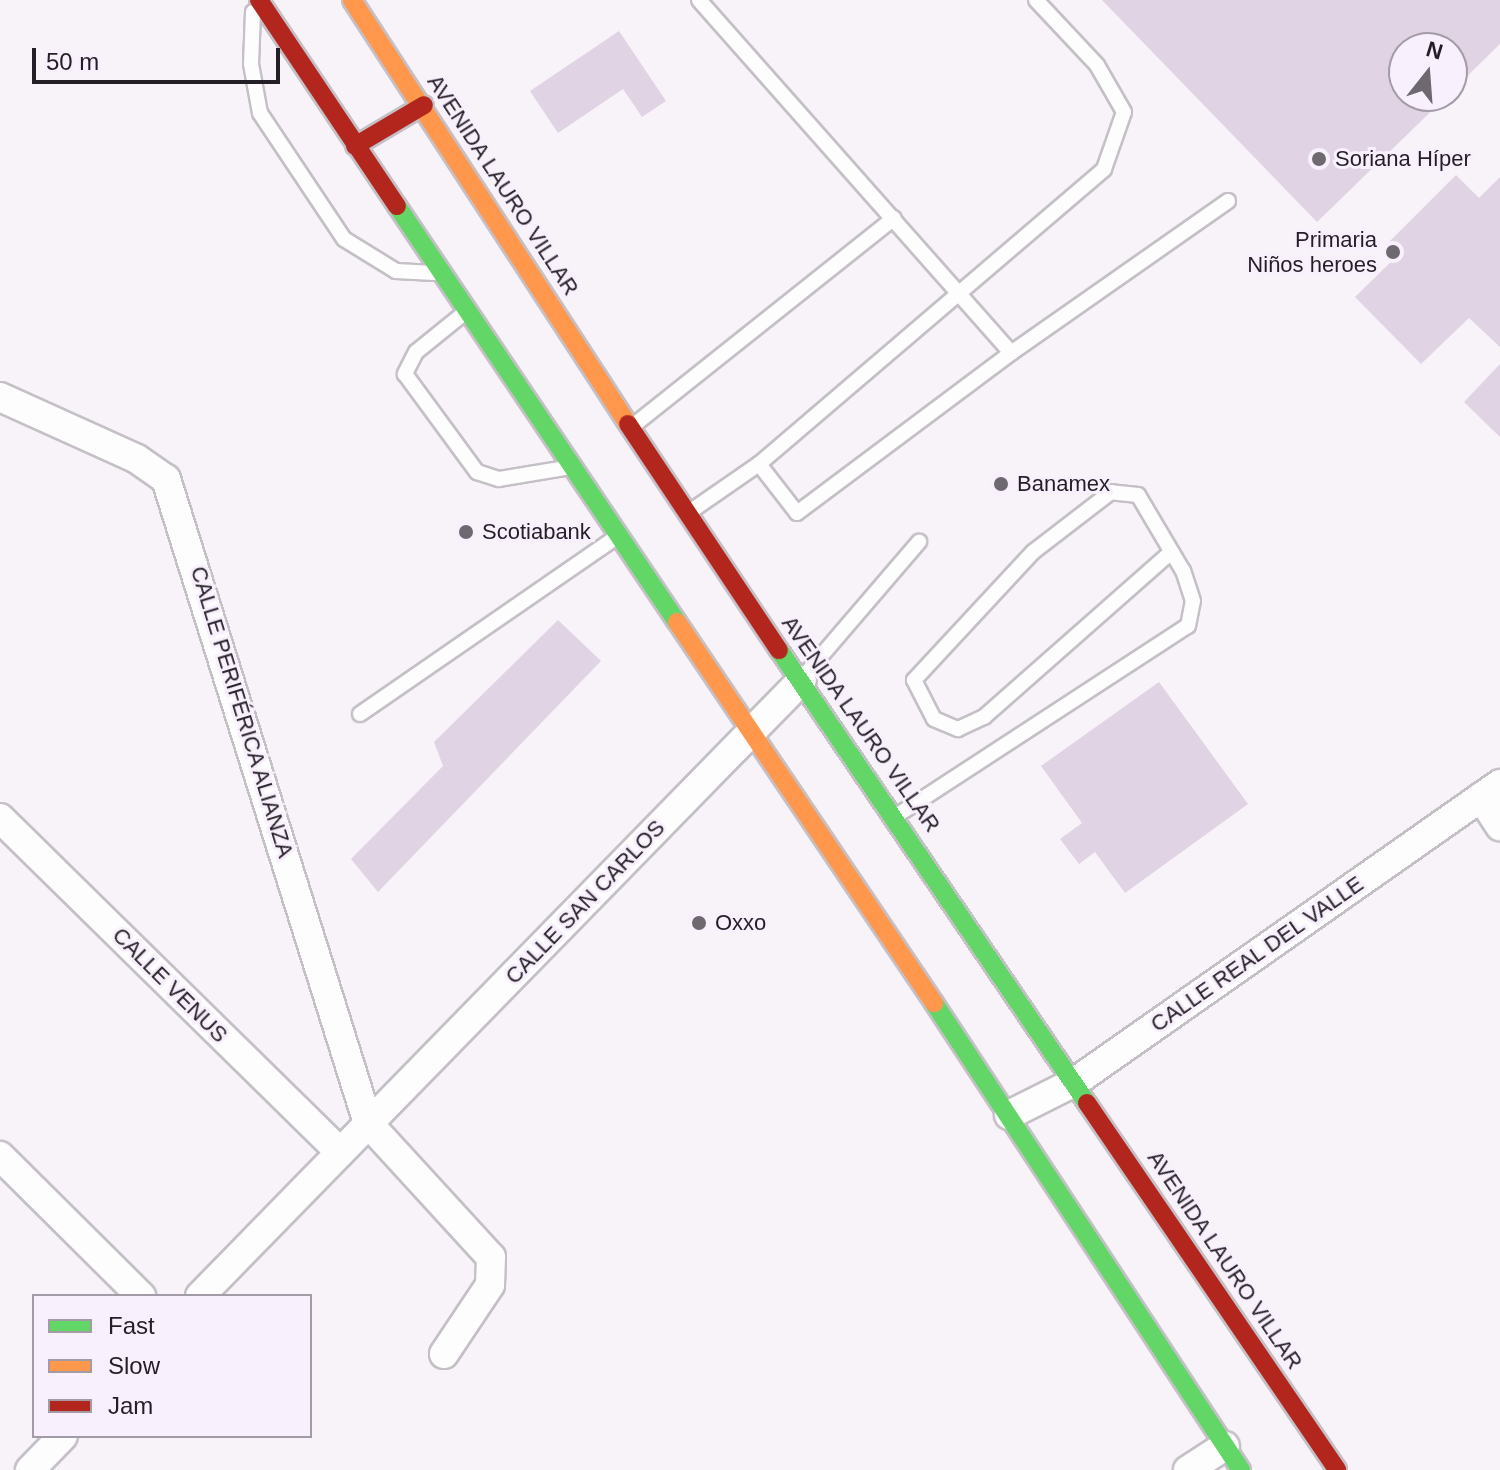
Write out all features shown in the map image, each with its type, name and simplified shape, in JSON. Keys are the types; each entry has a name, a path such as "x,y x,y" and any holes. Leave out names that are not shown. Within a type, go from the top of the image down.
{"main road":[{"path":"256,0 621,534 1009,1115 1241,1470"},
{"name":"AVENIDA LAURO VILLAR","path":"352,0 424,105 686,514 895,816 1337,1470"},
{"path":"355,146 424,105"}],"street":[{"name":"CALLE PERIFÉRICA ALIANZA","path":"0,397 137,459 166,479 368,1123"},
{"name":"CALLE SAN CARLOS","path":"202,1294 802,680"},
{"path":"1490,790 1500,826"},
{"name":"CALLE REAL DEL VALLE","path":"1009,1115 1075,1082 1490,790"},
{"name":"CALLE VENUS","path":"0,818 340,1152"},
{"path":"368,1123 491,1257 490,1285 444,1354"},
{"path":"0,1156 139,1294"},
{"path":"30,1470 61,1438"},
{"path":"1188,1470 1225,1446"}],"lane":[{"path":"256,0 251,64 260,113 344,239 396,271 442,274"},
{"path":"699,0 1011,353"},
{"path":"686,514 759,464 962,295 1104,169 1124,112 1097,65 1036,0"},
{"path":"759,464 797,513 1011,353 1228,201"},
{"path":"631,428 894,218"},
{"path":"466,311 416,352 405,374 477,472 499,479 575,467"},
{"path":"895,816 1188,626 1193,601 1170,553 1138,495 1111,492 1033,552 914,680 934,719 958,729 984,717 1170,553"},
{"path":"360,714 621,534"},
{"path":"802,680 919,542"}],"building":[{"name":"Soriana Híper","path":"1102,0 1500,0 1500,44 1468,75 1468,32 1388,32 1388,112 1430,112 1317,222"},
{"path":"619,31 666,101 642,117 623,89 558,133 530,91"},
{"path":"1456,175 1479,198 1500,177 1500,347 1469,318 1421,364 1355,297 1398,255 1387,244"},
{"path":"1500,364 1500,437 1464,402"},
{"path":"558,620 601,661 378,892 351,859 443,766 434,742"},
{"path":"1159,682 1248,804 1125,893 1095,852 1079,864 1060,839 1082,823 1041,766"}],"traffic: fast":[{"path":"397,206 677,622"},
{"path":"779,650 1087,1103"},
{"path":"934,1003 1241,1470"}],"traffic: slow":[{"path":"352,0 628,424"},
{"path":"677,622 934,1003"}],"traffic: jam":[{"path":"259,0 397,206"},
{"path":"355,146 424,105"},
{"path":"628,424 779,650"},
{"path":"1087,1103 1337,1470"}],"place":[{"name":"Soriana Híper","path":"1319,159"},
{"name":"Primaria Niños heroes","path":"1393,252"},
{"name":"Banamex","path":"1001,484"},
{"name":"Scotiabank","path":"466,532"},
{"name":"Oxxo","path":"699,923"}]}
